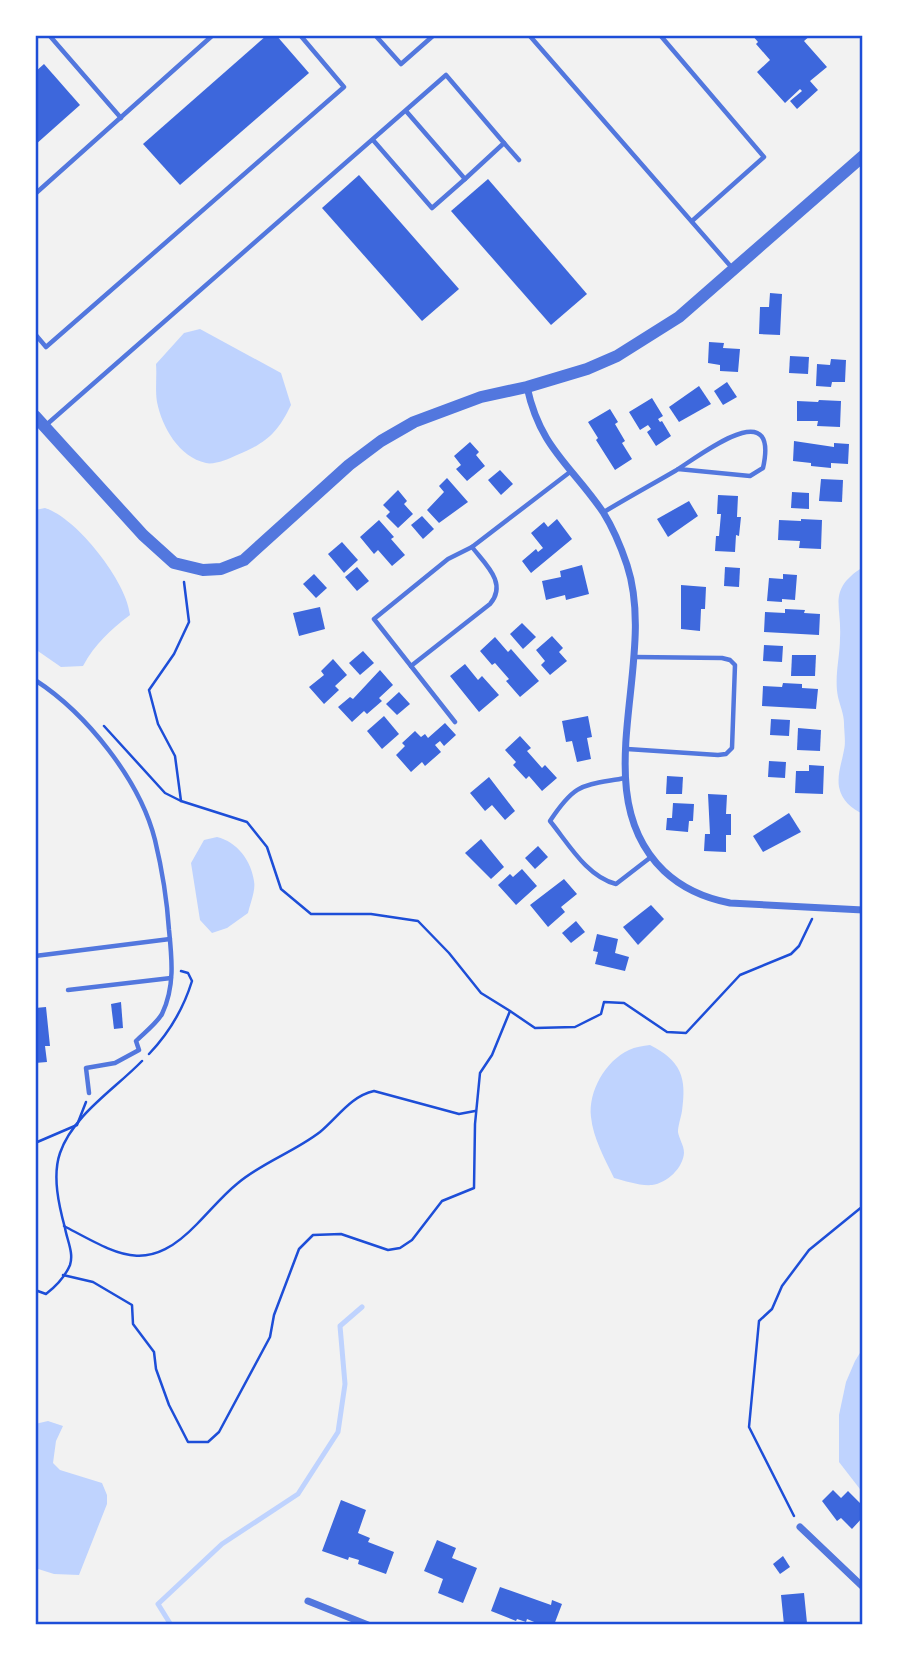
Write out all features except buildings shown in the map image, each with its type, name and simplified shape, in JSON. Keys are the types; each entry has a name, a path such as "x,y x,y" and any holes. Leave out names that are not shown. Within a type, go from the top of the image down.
{"street":[{"path":"35,416 143,535 174,563 203,570 221,569 244,560 349,465 381,441 414,422 481,397 569,375 617,356 679,317 863,156"},
{"path":"527,387 548,443 603,513 617,540 630,580 635,626 627,749 628,809 634,829 652,858 673,879 710,899 730,903 863,910"},
{"path":"800,1527 863,1587"},
{"path":"308,1601 368,1625"}],"lane":[{"path":"49,35 121,118"},
{"path":"35,194 213,35"},
{"path":"35,334 46,347 344,87 300,35"},
{"path":"375,35 401,64 434,35"},
{"path":"529,35 734,269"},
{"path":"660,35 764,157 692,222"},
{"path":"45,427 446,75 519,160"},
{"path":"406,111 465,179"},
{"path":"373,140 432,208 505,144"},
{"path":"603,513 678,469 724,438 748,431 765,442 767,452 763,468 750,476 678,469"},
{"path":"455,722 374,619 448,559 472,547 570,472"},
{"path":"411,666 490,604 497,593 496,580 472,547"},
{"path":"627,749 718,755 726,754 732,748 735,665 722,658 634,657"},
{"path":"35,680 51,690 100,740 135,792 154,838 167,907 172,986 161,1016 136,1041 139,1050 115,1063 86,1068 89,1093"},
{"path":"626,778 579,787 563,801 550,821 586,865 603,881 616,884 652,858"},
{"path":"35,956 170,939"},
{"path":"68,990 172,978"}],"path":[{"path":"174,563 184,581 189,622 174,654 149,690 158,724 175,755 181,801 247,822 267,847 281,888 311,914 371,914 418,921 449,953 481,993 535,1028 575,1027 601,1014 604,1002 624,1003 667,1032 686,1033 740,975 791,954 799,946 816,907"},
{"path":"35,1290 46,1294 58,1284 69,1266 71,1255 57,1180 60,1154 77,1125 98,1100 136,1068 167,1035 185,1006 192,981 188,973 171,970"},
{"path":"63,1275 93,1282 132,1306 133,1324 154,1352 156,1368 169,1405 188,1442 208,1442 219,1432 270,1337 274,1315 299,1249 313,1235 341,1234 388,1250 400,1248 412,1240 442,1201 474,1188 480,1073 492,1055 510,1011"},
{"path":"64,1226 102,1246 131,1256 157,1254 176,1244 224,1194 252,1171 302,1146 360,1094 374,1091 459,1114 476,1111"},
{"path":"35,1143 77,1125 89,1093"},
{"path":"800,1527 749,1427 759,1321 772,1309 782,1286 809,1250 863,1206"}],"water":[{"path":"200,329 281,373 291,405 281,423 263,442 247,451 213,463 196,460 173,440 159,412 156,397 156,364 184,333"},
{"path":"45,508 58,514 85,538 110,569 127,601 130,615 104,638 83,666 61,667 35,649 35,510"},
{"path":"863,567 863,814 848,804 839,787 845,740 837,682 840,591 844,583"},
{"path":"217,837 231,843 246,859 252,873 254,893 248,913 227,928 212,933 200,920 191,863 204,840"},
{"path":"650,1045 669,1057 680,1071 683,1099 678,1132 684,1153 681,1164 673,1174 658,1184 647,1185 614,1178 594,1133 591,1107 595,1088 606,1069 620,1055 631,1049"},
{"path":"863,1348 863,1493 839,1462 839,1415 846,1382"},
{"path":"48,1421 63,1426 56,1441 53,1463 60,1470 102,1483 107,1495 107,1504 79,1575 54,1574 35,1568 35,1424"}],"waterway":[{"path":"171,1625 158,1604 222,1544 298,1494 338,1432 345,1384 340,1326 362,1307"}]}
